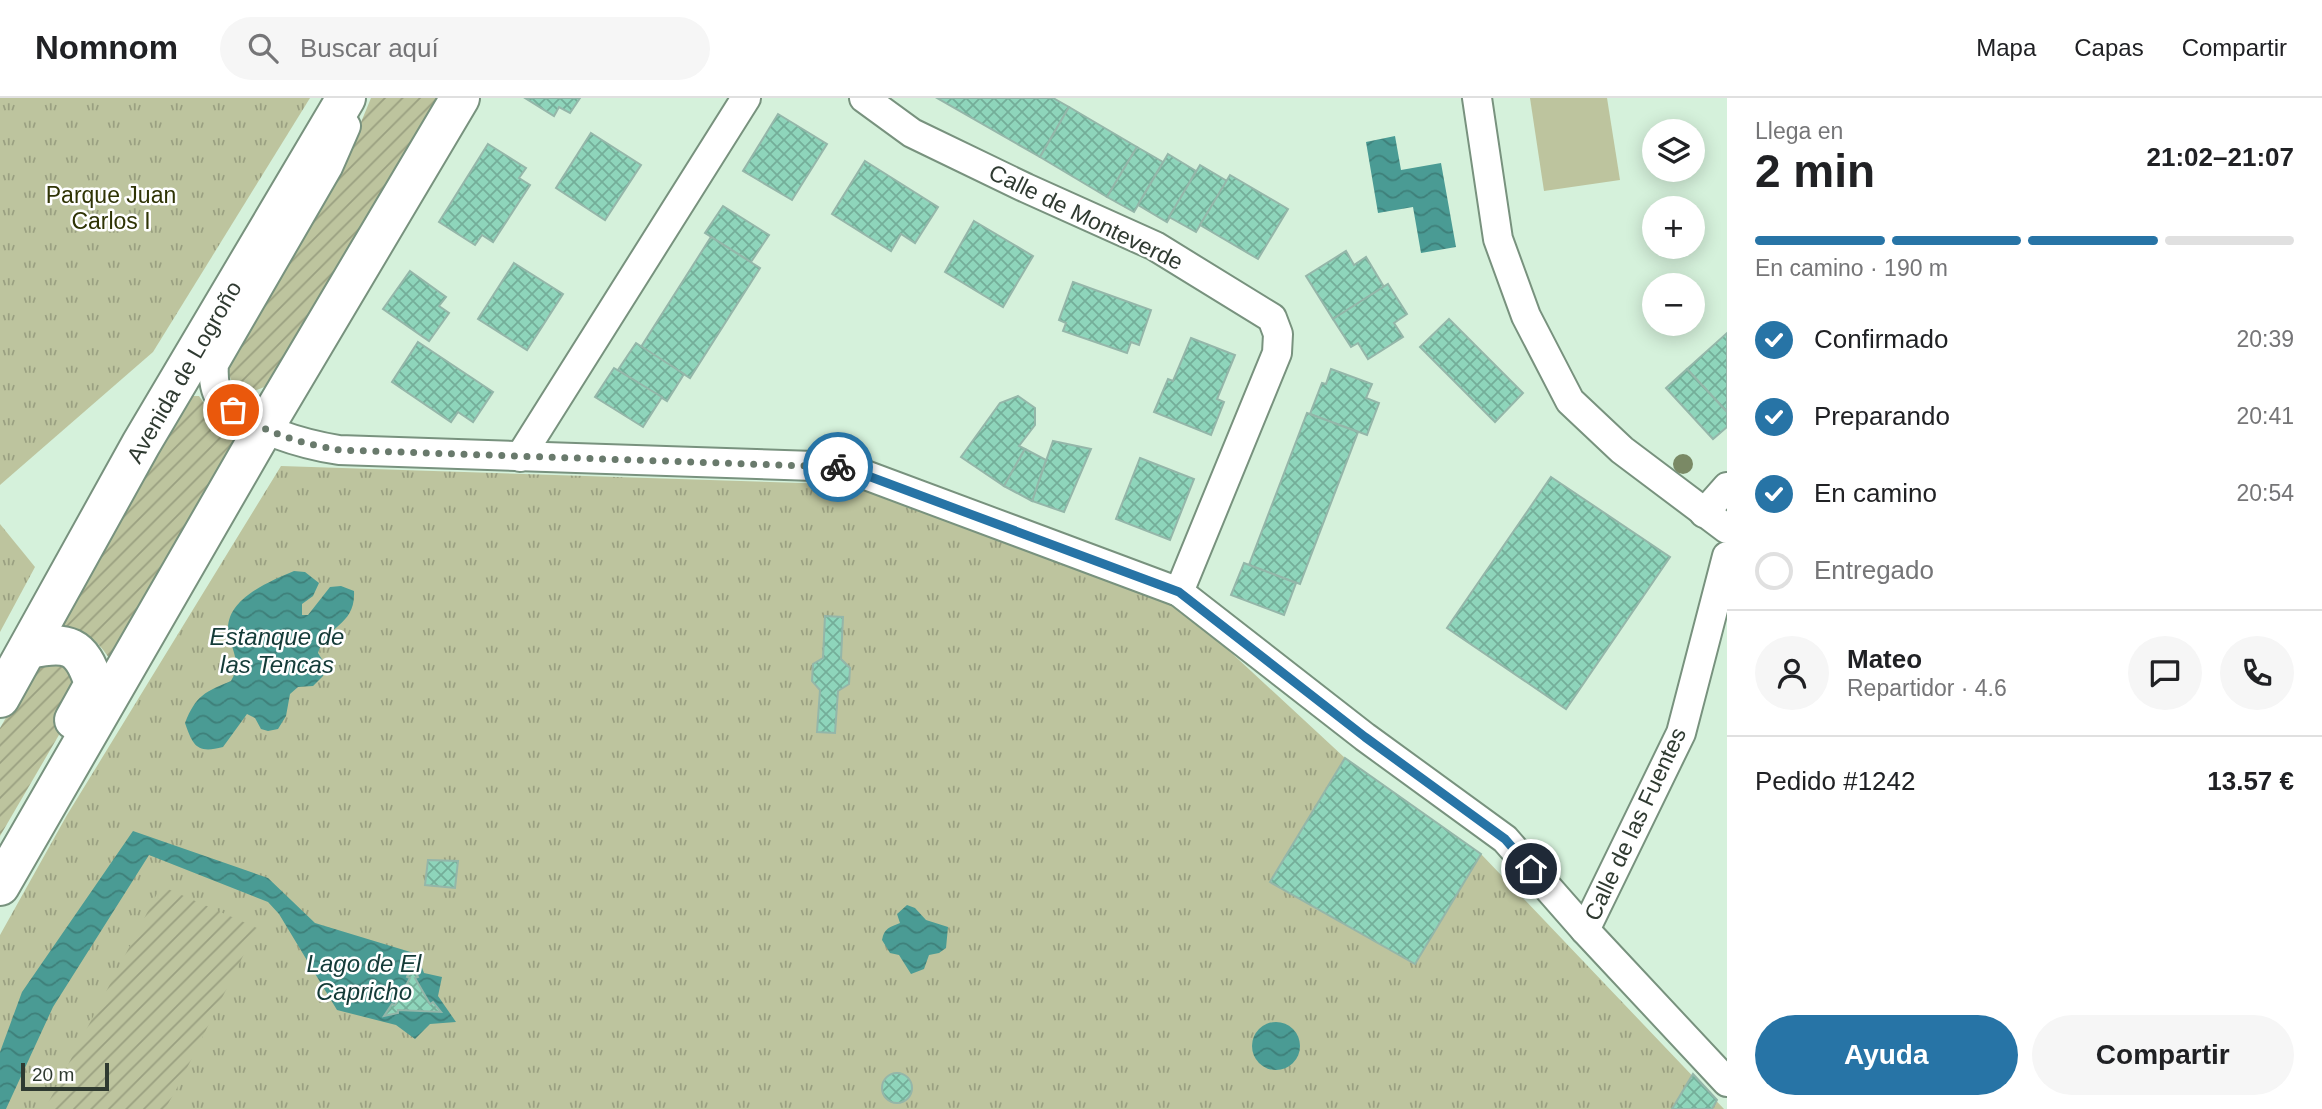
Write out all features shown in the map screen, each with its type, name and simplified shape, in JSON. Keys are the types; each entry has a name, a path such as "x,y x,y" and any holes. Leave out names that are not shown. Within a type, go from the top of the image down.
{"main road":[{"path":"1,885 264,428 460,98"},
{"name":"Avenida de Logroño","path":"0,698 141,444 346,99"},
{"path":"1,885 17,826 94,684 87,663 74,648 52,644 29,649"}],"street":[{"path":"520,457 746,98"},
{"name":"Calle de Monteverde","path":"864,98 912,133 1155,246 1272,318 1278,334 1277,352 1179,592"},
{"path":"1477,98 1498,239 1526,316 1570,401 1622,450 1727,529"},
{"name":"Avenida de Logroño","path":"346,99 348,113 345,132 328,167 214,364 213,378 223,402 245,419 311,446 339,450 844,467 1179,592 1365,737 1505,839 1585,930 1727,1082"},
{"path":"1704,513 1727,487"},
{"name":"Calle de las Fuentes","path":"1585,930 1681,733 1727,556"}],"green space":[{"name":"Parque Juan Carlos I","path":"0,98 310,98 153,352 0,485"},
{"path":"371,98 444,98 268,385 250,391 242,390 232,381 226,355 345,161"},
{"path":"1530,98 1607,98 1620,180 1544,191"},
{"path":"189,396 199,396 210,412 240,433 111,661 90,637 60,625"},
{"path":"281,466 864,485 1169,595 1345,758 1481,854 1724,1109 0,1109 0,935 67,815"},
{"path":"0,524 35,567 0,632"},
{"path":"47,664 56,664 72,671 77,704 0,836 0,728 32,673"},
{"path":"161,886 257,928 177,1088 165,1109 45,1109"}],"water":[{"path":"1395,136 1401,170 1441,163 1456,247 1421,253 1413,207 1378,213 1366,142"},
{"name":"Estanque de las Tencas","path":"294,571 305,572 319,583 313,596 302,604 302,615 308,615 330,587 341,586 354,591 353,603 346,619 327,636 318,653 325,664 323,676 313,686 298,687 290,694 286,716 278,729 261,729 255,718 247,714 223,747 202,749 194,743 185,723 193,706 202,696 231,681 236,661 228,627 231,615 247,596 258,588"},
{"name":"Lago de El Capricho","path":"133,831 268,878 315,923 417,954 424,973 442,977 438,996 456,1022 430,1024 415,1039 396,1025 337,1010 279,914 268,902 149,855 53,1007 6,1109 0,1109 0,1052 22,992"},
{"path":"907,905 915,908 926,920 948,927 946,948 929,955 924,969 911,974 899,955 890,953 882,940 886,930 900,923 897,914"},
{"path":"1276,1022 1293,1029 1300,1046 1293,1063 1276,1070 1259,1063 1252,1046 1259,1029"}],"building":[{"path":"525,98 580,98 570,113 559,107 554,116"},
{"path":"937,98 1053,98 1069,107 1040,157"},
{"path":"1069,107 1137,147 1107,197 1040,157"},
{"path":"778,114 827,144 792,200 743,171"},
{"path":"591,133 641,165 605,220 556,188"},
{"path":"488,144 526,168 519,178 530,185 493,242 482,235 475,245 439,222"},
{"path":"1137,147 1163,162 1134,212 1107,197"},
{"path":"1168,154 1196,171 1167,222 1138,205"},
{"path":"865,161 938,207 915,243 901,234 891,251 832,214"},
{"path":"1200,165 1227,181 1196,232 1169,217"},
{"path":"1230,175 1288,209 1258,259 1200,225"},
{"path":"723,206 769,235 751,262 705,233"},
{"path":"974,221 1033,256 1003,307 945,272"},
{"path":"711,237 760,268 690,378 641,347"},
{"path":"1346,251 1354,265 1366,257 1384,287 1333,319 1306,276"},
{"path":"514,263 563,294 527,350 478,319"},
{"path":"410,271 446,297 439,306 449,313 429,341 383,309"},
{"path":"1073,282 1151,310 1139,345 1131,342 1127,353 1063,331 1066,323 1059,320"},
{"path":"1388,284 1407,314 1394,323 1403,337 1368,359 1358,343 1351,347 1333,319"},
{"path":"1449,319 1523,393 1495,422 1420,347"},
{"path":"1727,333 1727,412 1687,369"},
{"path":"1191,338 1235,355 1217,399 1224,402 1211,435 1154,412 1168,379 1173,381"},
{"path":"418,342 493,392 473,422 458,412 451,422 392,382"},
{"path":"636,343 684,374 667,401 618,370"},
{"path":"614,368 662,397 643,427 595,397"},
{"path":"1331,369 1372,384 1366,398 1379,403 1367,435 1310,414 1322,383 1326,384"},
{"path":"1687,369 1727,412 1727,427 1713,439 1666,388"},
{"path":"1018,396 1035,408 1035,425 1019,446 1025,449 1004,486 961,457 1000,403"},
{"path":"1307,413 1358,432 1300,584 1249,565"},
{"path":"1053,441 1091,449 1064,512 1032,501"},
{"path":"1025,449 1046,460 1032,501 1004,486"},
{"path":"1140,458 1194,479 1170,540 1116,519"},
{"path":"1551,477 1670,557 1566,709 1447,628"},
{"path":"1244,563 1296,583 1284,615 1231,595"},
{"path":"825,616 843,617 841,659 850,668 849,684 838,691 835,733 817,732 820,690 812,681 813,664 823,658"},
{"path":"1345,758 1481,854 1415,964 1270,882"},
{"path":"428,860 458,861 455,888 425,885"},
{"path":"412,965 418,977 415,978 430,1004 433,1002 441,1012 398,1010 398,1013 384,1016 392,1004 395,1005 410,978 407,977"},
{"path":"897,1073 903,1074 911,1082 911,1094 903,1102 897,1103 891,1102 883,1094 882,1088 883,1082 891,1074"},
{"path":"1693,1074 1717,1100 1712,1109 1672,1109"}],"way so far":[{"path":"233,410 264,428 311,446 339,450 838,467"}],"route":[{"path":"838,467 1179,592 1365,737 1505,839 1531,869"}]}
